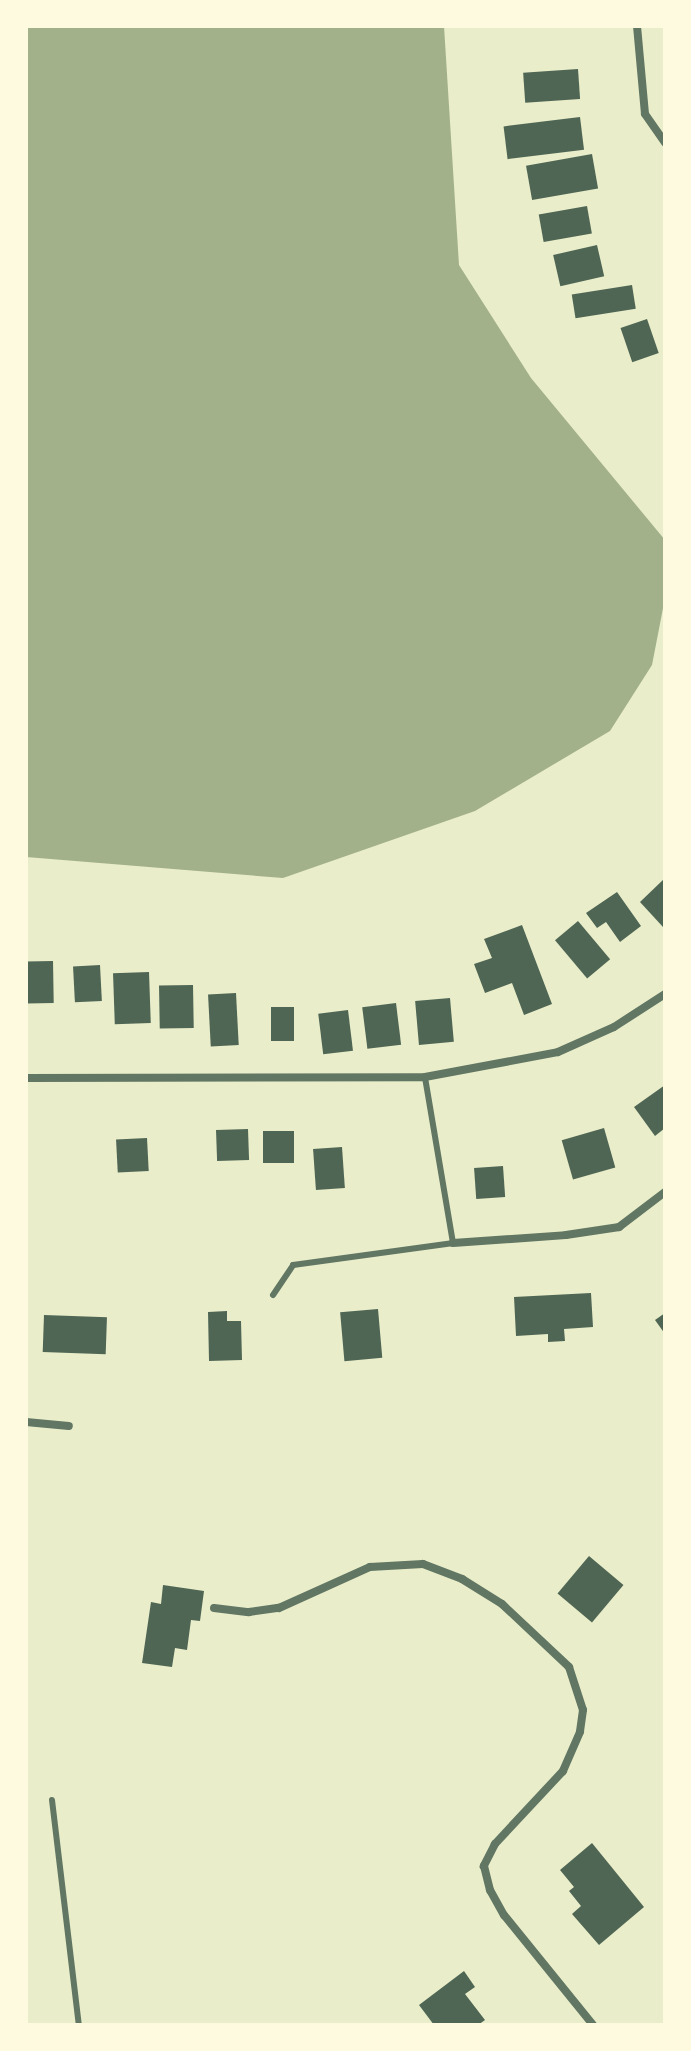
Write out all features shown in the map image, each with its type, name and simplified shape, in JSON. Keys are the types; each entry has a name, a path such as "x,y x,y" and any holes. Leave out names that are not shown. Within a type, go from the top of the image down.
{"street":[{"path":"637,26 645,114 665,143"},
{"path":"26,1078 425,1077 558,1052 614,1027 665,994"},
{"path":"453,1243 566,1235 619,1227 665,1192"},
{"path":"26,1422 69,1426"},
{"path":"214,1608 249,1612 279,1608 370,1567 423,1564 462,1579 502,1604 569,1667 583,1710 563,1771 495,1844 484,1866 490,1890 504,1915 593,2025"}],"lane":[{"path":"273,1295 293,1265 453,1243 425,1077"},
{"path":"52,1800 79,2025"}],"shaded area":[{"path":"26,26 444,26 459,265 531,378 665,540 665,598 652,665 610,731 475,811 283,878 26,857"}],"building":[{"path":"578,69 580,99 525,103 523,73"},
{"path":"580,117 584,150 508,159 504,126"},
{"path":"592,154 598,188 532,200 526,166"},
{"path":"587,206 592,234 544,242 539,215"},
{"path":"597,245 604,276 560,286 553,255"},
{"path":"632,285 636,309 576,318 572,295"},
{"path":"647,319 659,353 632,362 621,328"},
{"path":"665,878 665,925 663,927 640,902"},
{"path":"617,892 641,926 620,942 606,922 597,928 586,913"},
{"path":"578,921 610,959 587,979 555,940"},
{"path":"522,925 552,1004 524,1015 512,983 485,993 474,964 492,958 484,939"},
{"path":"26,961 53,961 54,1003 27,1003"},
{"path":"100,965 102,1001 75,1002 73,966"},
{"path":"149,972 151,1023 115,1024 113,973"},
{"path":"193,985 194,1028 160,1029 159,986"},
{"path":"236,993 239,1045 211,1046 208,994"},
{"path":"450,998 454,1042 419,1045 415,1001"},
{"path":"396,1003 401,1045 367,1049 362,1007"},
{"path":"271,1007 294,1007 294,1041 271,1041"},
{"path":"348,1010 353,1051 323,1054 318,1014"},
{"path":"665,1085 665,1128 655,1136 634,1107"},
{"path":"604,1128 615,1167 573,1180 562,1140"},
{"path":"248,1129 249,1160 217,1161 216,1130"},
{"path":"263,1131 294,1131 294,1163 263,1163"},
{"path":"147,1138 149,1171 118,1173 116,1140"},
{"path":"342,1147 345,1188 316,1190 313,1149"},
{"path":"503,1166 505,1197 476,1199 474,1168"},
{"path":"591,1293 593,1327 564,1329 565,1341 548,1342 548,1334 516,1336 514,1297"},
{"path":"378,1309 382,1358 344,1361 340,1312"},
{"path":"227,1311 227,1321 241,1321 242,1360 209,1361 208,1312"},
{"path":"665,1313 665,1334 655,1320"},
{"path":"44,1315 107,1317 106,1354 43,1352"},
{"path":"589,1556 623,1585 592,1622 558,1594"},
{"path":"163,1585 204,1591 200,1621 191,1620 187,1650 175,1648 172,1667 142,1663 151,1602 161,1604"},
{"path":"592,1843 644,1907 599,1945 572,1914 581,1906 569,1891 574,1887 560,1870"},
{"path":"464,1971 475,1987 465,1994 485,2020 478,2025 434,2025 419,2005"}]}
